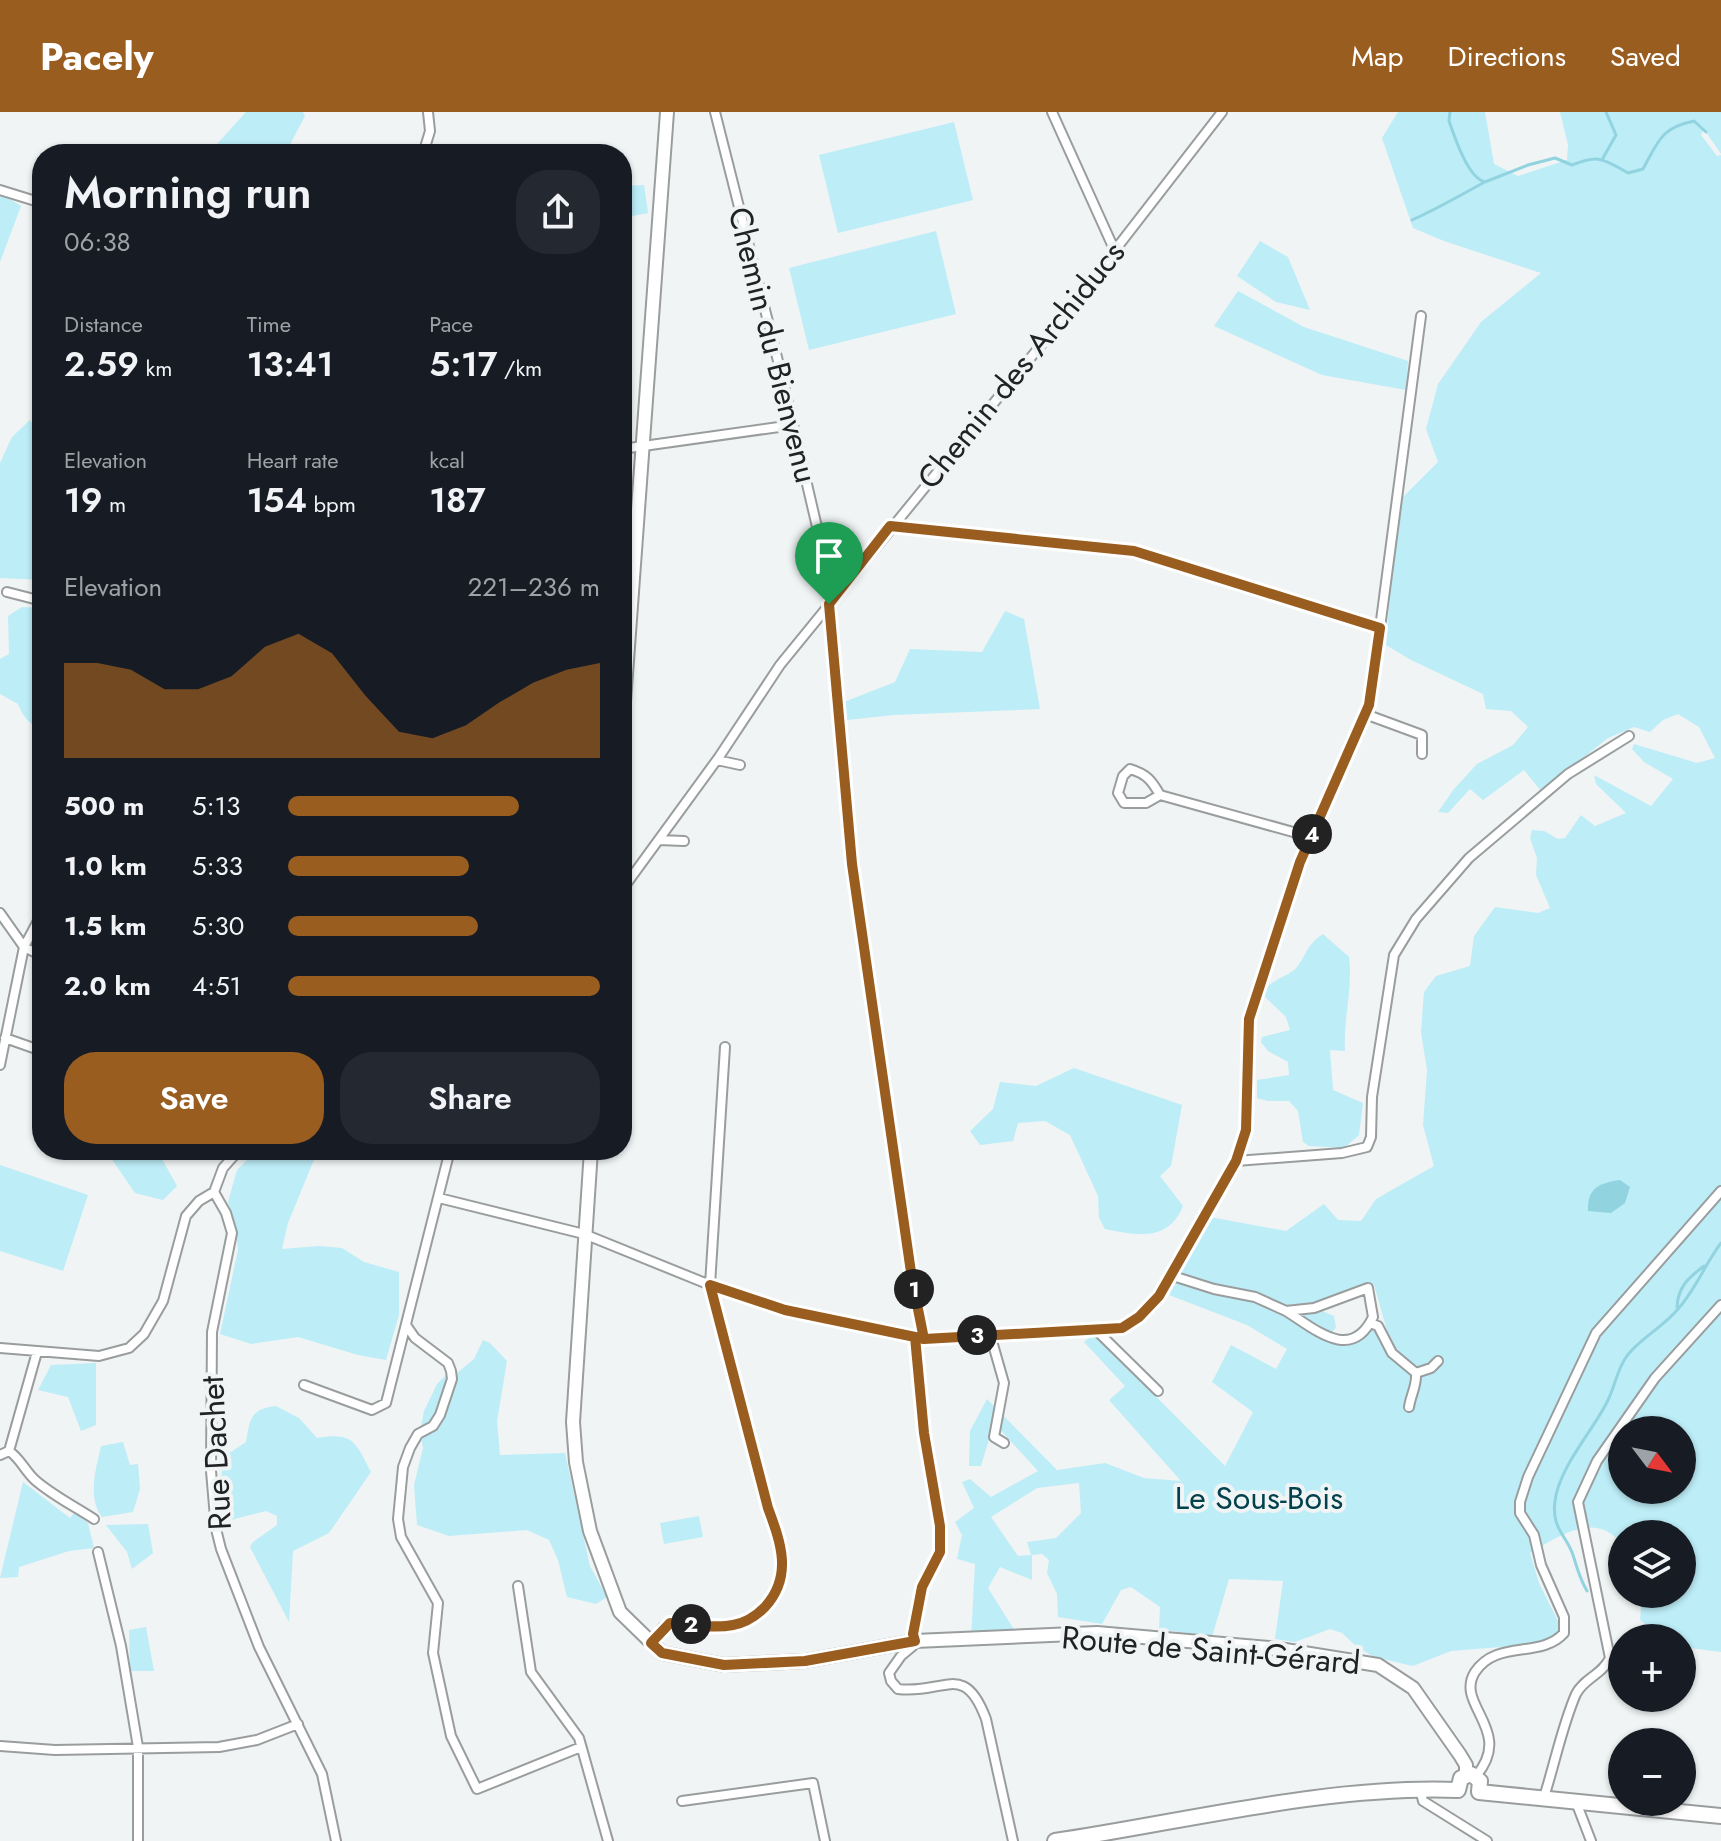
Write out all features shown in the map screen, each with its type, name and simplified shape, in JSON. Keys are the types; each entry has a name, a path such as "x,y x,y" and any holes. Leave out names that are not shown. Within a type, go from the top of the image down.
{"main road":[{"path":"632,594 667,112"},
{"name":"Route de Saint-Gérard","path":"590,1160 573,1422 576,1462 590,1531 620,1612 662,1653 724,1665 805,1661 915,1641 1097,1633 1279,1649 1378,1665 1413,1688 1471,1775"},
{"path":"1458,1790 1461,1778 1471,1775 1481,1786 1479,1792"},
{"path":"1055,1841 1261,1807 1420,1789 1458,1790 1468,1798 1479,1792 1721,1816"}],"street":[{"path":"426,144 430,131 428,112"},
{"name":"Chemin du Bienvenu","path":"715,112 828,574 852,864 912,1279 924,1433 940,1526 940,1552 922,1587 913,1634 915,1641"},
{"path":"1052,112 1114,249"},
{"name":"Chemin des Archiducs","path":"632,876 717,760 780,665 890,526 1050,334 1222,112"},
{"path":"0,190 32,200"},
{"path":"439,1198 584,1234 710,1285 785,1310 919,1338 1122,1328 1139,1317 1173,1276 1236,1161 1246,1130 1249,1019 1300,862 1369,705 1421,316"},
{"path":"632,447 793,425"},
{"path":"890,526 1134,551 1380,628"},
{"path":"7,592 32,598"},
{"path":"1365,714 1422,735 1422,754"},
{"path":"1236,1161 1342,1153 1367,1147 1371,1137 1372,1097 1394,955 1416,919 1469,858 1568,774 1629,736"},
{"path":"717,760 740,765"},
{"path":"1160,795 1152,780 1130,769 1123,776 1118,793 1124,803 1146,803 1160,795 1311,837"},
{"path":"659,840 684,841"},
{"path":"0,913 24,947 32,951"},
{"path":"0,1065 24,947 32,932"},
{"path":"5,1038 32,1047"},
{"path":"651,1643 670,1623 723,1626 744,1622 769,1602 780,1585 783,1573 780,1543 768,1508 710,1285 725,1047"},
{"path":"0,1348 99,1356 116,1353 137,1341 163,1301 186,1216 199,1201 214,1192 223,1168 230,1160"},
{"path":"304,1385 372,1410 386,1403 448,1160"},
{"path":"1471,1775 1489,1756 1490,1746 1490,1736 1473,1703 1472,1678 1477,1670 1500,1652 1553,1643 1564,1633 1564,1617 1541,1565 1534,1535 1520,1513 1528,1477 1596,1333 1721,1191"},
{"name":"Rue Dachet","path":"214,1192 226,1213 232,1233 212,1332 211,1471 216,1529 259,1647 322,1774 336,1841"},
{"path":"1173,1276 1214,1289 1255,1297 1286,1311 1327,1337 1345,1341 1362,1334 1373,1317 1368,1288 1314,1308 1286,1311"},
{"path":"1544,1797 1576,1694 1588,1680 1602,1672 1610,1658 1578,1502 1597,1461 1655,1378 1721,1305"},
{"path":"1370,1323 1378,1326 1392,1353 1416,1373 1417,1385 1411,1394 1409,1407"},
{"path":"406,1325 415,1338 448,1363 451,1371 446,1402 440,1415 433,1426 418,1434 403,1467 398,1519 401,1537 438,1603 433,1653 451,1736 477,1789 581,1747"},
{"path":"1095,1329 1158,1391"},
{"path":"990,1334 1004,1383 994,1437 1004,1443"},
{"path":"9,1451 37,1352"},
{"path":"1416,1373 1431,1368 1438,1361"},
{"path":"0,1455 9,1451"},
{"path":"9,1451 17,1455 23,1468 36,1481 94,1519"},
{"path":"98,1552 121,1646 138,1747 138,1841"},
{"path":"518,1586 531,1672 579,1738 608,1841"},
{"path":"915,1641 889,1673 891,1681 898,1689 908,1690 931,1689 957,1682 965,1685 979,1700 1013,1841"},
{"path":"0,1746 55,1750 219,1747 257,1740 298,1724"},
{"path":"682,1801 813,1783 825,1841"},
{"path":"1420,1789 1423,1801 1487,1841"},
{"path":"1576,1801 1591,1841"}],"green space":[{"path":"246,112 303,112 305,116 290,144 217,144"},
{"name":"Le Sous-Bois","path":"1398,112 1485,112 1494,164 1518,176 1567,160 1568,145 1560,112 1721,112 1721,154 1704,129 1701,135 1717,156 1721,155 1721,1652 1696,1649 1696,1624 1645,1624 1640,1620 1641,1608 1696,1608 1696,1520 1608,1520 1608,1533 1589,1527 1553,1540 1530,1553 1539,1583 1559,1623 1559,1631 1551,1639 1539,1644 1451,1651 1413,1666 1374,1657 1342,1633 1330,1629 1295,1642 1275,1639 1283,1581 1229,1579 1212,1637 1159,1629 1160,1607 1131,1587 1121,1590 1102,1624 1058,1617 1057,1594 1047,1573 1049,1560 1042,1554 1032,1555 1032,1580 1000,1567 988,1588 1018,1636 971,1639 975,1564 957,1559 962,1535 955,1522 974,1508 962,1482 970,1479 991,1497 1038,1471 994,1423 981,1466 969,1466 970,1431 987,1399 1057,1470 1105,1463 1144,1478 1181,1481 1109,1400 1125,1386 1084,1342 1094,1334 1225,1466 1253,1412 1212,1382 1231,1345 1276,1369 1287,1349 1247,1325 1169,1295 1210,1217 1286,1231 1324,1204 1338,1220 1361,1221 1376,1199 1434,1166 1423,1125 1427,1070 1421,1032 1424,992 1436,976 1470,966 1474,936 1495,907 1538,913 1550,908 1536,875 1537,858 1530,838 1532,830 1544,831 1558,839 1565,838 1581,815 1595,826 1626,813 1596,784 1594,775 1651,806 1673,779 1644,762 1632,749 1634,744 1697,763 1715,758 1699,727 1678,714 1663,720 1650,732 1634,727 1608,738 1541,791 1524,770 1483,800 1470,789 1448,813 1438,812 1477,764 1513,745 1528,727 1511,711 1486,709 1483,694 1386,645 1397,503 1438,462 1426,429 1438,384 1481,322 1541,273 1413,228 1382,138","holes":["1374,1285 1387,1330 1370,1323 1345,1341 1328,1336 1336,1328 1334,1316 1315,1308","1079,1483 1081,1513 1056,1538 1027,1542 1031,1555 1018,1556 991,1517 1037,1488"]},
{"path":"954,122 973,200 838,233 819,155"},
{"path":"644,185 648,213 632,216 632,186"},
{"path":"0,193 21,206 0,262"},
{"path":"936,231 956,314 809,350 789,268"},
{"path":"1260,241 1288,257 1310,310 1276,302 1237,276"},
{"path":"1238,291 1304,327 1408,361 1406,390 1322,375 1214,326"},
{"path":"30,420 32,580 0,578 0,463 12,437"},
{"path":"22,607 32,608 32,724 18,704 0,694 0,659 9,654 8,616"},
{"path":"1005,611 1024,619 1040,709 847,720 844,702 895,682 910,649 982,652"},
{"path":"1323,934 1349,957 1345,1051 1330,1050 1333,1090 1363,1103 1359,1135 1344,1148 1309,1146 1303,1142 1298,1111 1289,1101 1257,1098 1257,1080 1289,1075 1288,1062 1268,1051 1261,1042 1262,1037 1290,1030 1286,1017 1262,994 1272,983 1294,970 1312,943"},
{"path":"1074,1068 1182,1105 1171,1166 1160,1176 1183,1206 1169,1226 1150,1234 1105,1229 1099,1218 1098,1196 1070,1135 1045,1121 1018,1123 1013,1141 980,1145 970,1131 993,1109 1000,1082 1036,1086"},
{"path":"163,1160 177,1186 163,1200 135,1193 113,1161"},
{"path":"247,1160 314,1160 288,1223 282,1249 342,1248 364,1262 399,1272 399,1315 386,1360 298,1337 251,1344 220,1334 238,1250 235,1223 228,1202 237,1170"},
{"path":"0,1165 88,1195 63,1271 0,1251"},
{"path":"483,1340 507,1361 497,1421 500,1455 565,1453 590,1566 607,1597 596,1604 567,1597 558,1560 549,1540 527,1530 449,1536 417,1525 414,1485 423,1448 420,1432 424,1411 437,1384 447,1374 457,1373 474,1359"},
{"path":"96,1363 96,1425 81,1431 68,1397 38,1390 51,1365"},
{"path":"276,1406 299,1418 317,1438 339,1437 352,1442 371,1472 329,1533 293,1551 289,1622 250,1547 277,1525 277,1516 266,1511 227,1521 221,1508 222,1458 246,1442 250,1421 256,1413"},
{"path":"123,1442 130,1465 138,1464 140,1489 133,1512 102,1517 94,1492 101,1446"},
{"path":"23,1482 70,1518 74,1513 88,1523 94,1548 69,1551 19,1567 18,1577 0,1578"},
{"path":"699,1516 703,1537 664,1544 660,1523"},
{"path":"148,1524 153,1553 132,1569 127,1552 106,1525"},
{"path":"146,1627 154,1671 130,1671 129,1630"}],"shaded area":[{"path":"1620,1180 1630,1187 1625,1203 1611,1213 1588,1211 1590,1197 1596,1188"}],"waterway":[{"path":"1450,112 1449,121 1463,156 1473,173 1485,182 1555,158 1572,165 1601,160 1628,173 1643,169 1657,143 1674,127 1694,121 1706,132"},
{"path":"1603,158 1616,135 1606,112"},
{"path":"1412,220 1483,183"},
{"path":"1587,1591 1555,1519 1555,1501 1563,1476 1606,1404 1627,1356 1678,1309 1721,1243"},
{"path":"1677,1307 1685,1284 1704,1266"}],"route":[{"path":"829,604 852,864 912,1279 924,1339 915,1337 924,1433 940,1526 940,1552 922,1587 913,1634 915,1641 805,1661 724,1665 662,1653 651,1643 670,1623 723,1626 744,1622 769,1602 780,1585 783,1573 780,1543 768,1508 710,1285 785,1310 915,1337 924,1339 1122,1328 1139,1317 1173,1276 1236,1161 1246,1130 1249,1019 1300,862 1369,705 1380,628 1134,551 890,526 829,604"}]}
